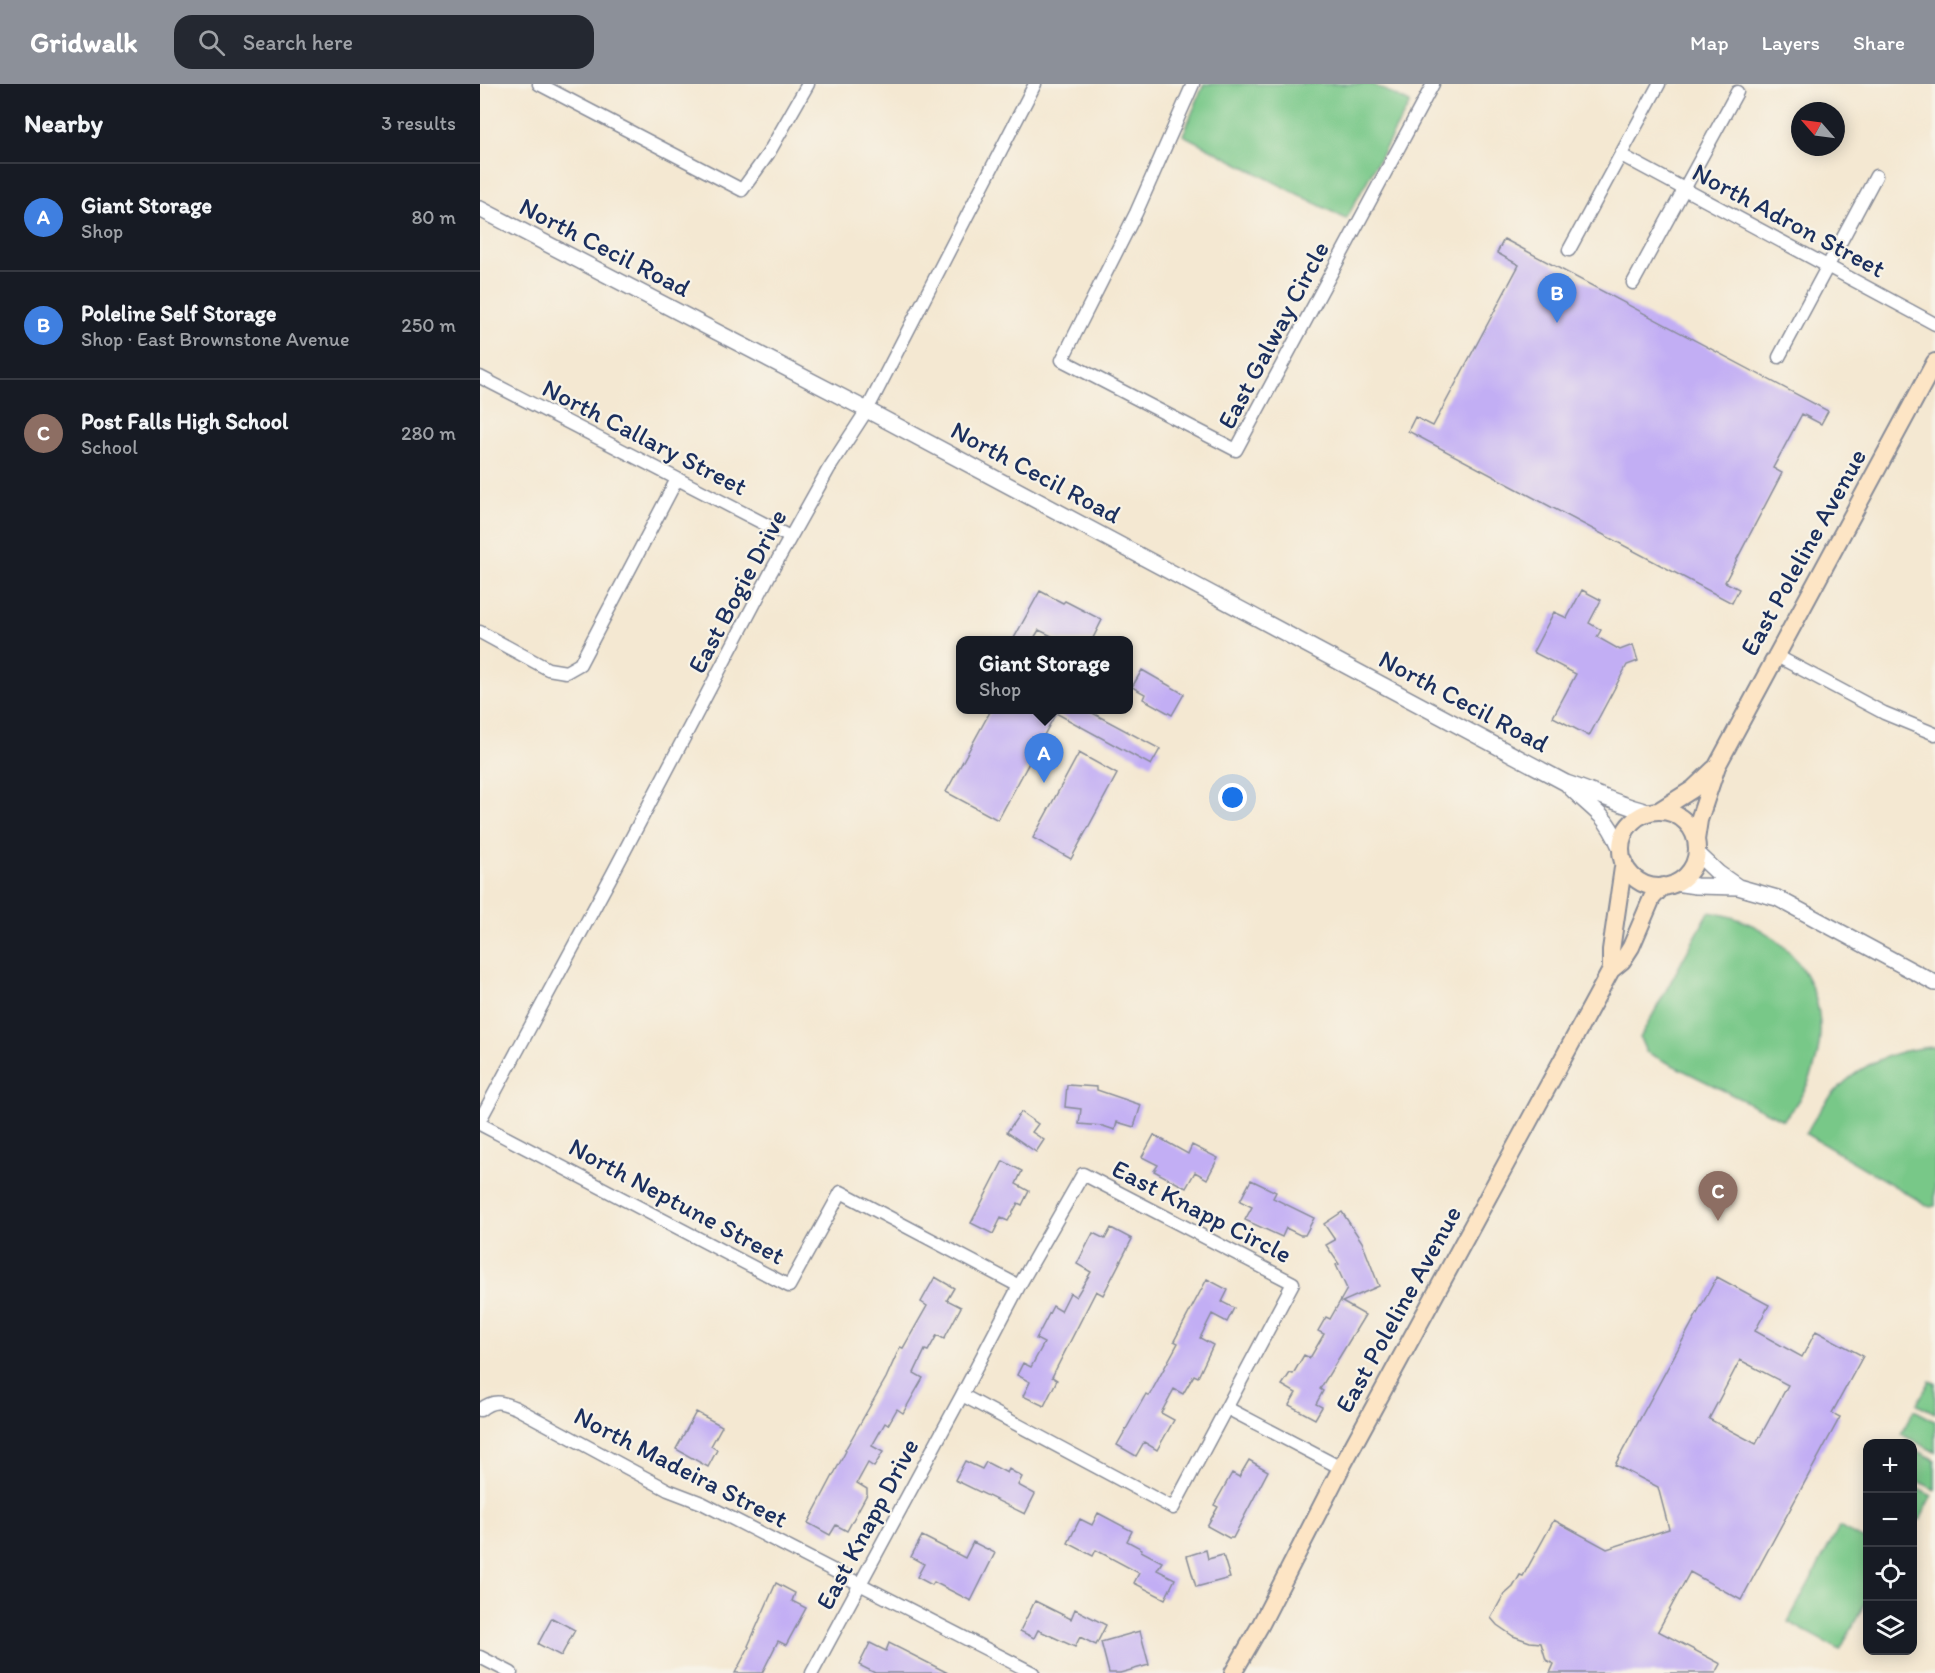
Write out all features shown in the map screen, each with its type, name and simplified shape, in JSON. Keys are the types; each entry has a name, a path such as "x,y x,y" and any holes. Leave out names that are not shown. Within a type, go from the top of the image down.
{"main road":[{"name":"East Poleline Avenue","path":"1696,847 1699,820 1717,766 1935,362"},
{"name":"East Poleline Avenue","path":"1654,811 1693,789 1717,766"},
{"path":"1654,811 1672,813 1683,819 1691,828 1696,847 1693,865 1686,876 1669,885 1650,885 1638,880 1629,872 1622,855 1623,837 1629,827 1637,818 1654,811"},
{"name":"East Poleline Avenue","path":"1611,970 1611,950 1622,855"},
{"name":"East Poleline Avenue","path":"1233,1673 1260,1626 1341,1468 1611,970 1622,961 1631,947 1652,898 1669,885"}],"street":[{"path":"539,84 742,190 768,154 808,84"},
{"name":"East Bogie Drive","path":"480,1122 790,537 828,470 867,410 1035,84"},
{"name":"East Galway Circle","path":"1193,84 1136,213 1062,360 1236,450 1433,84"},
{"path":"1569,250 1659,84"},
{"path":"1633,283 1737,93"},
{"name":"North Adron Street","path":"1621,154 1935,324"},
{"path":"1779,357 1876,176"},
{"name":"North Cecil Road","path":"480,209 867,410 1566,783 1611,801 1654,811"},
{"name":"North Callary Street","path":"480,377 790,537"},
{"path":"480,632 548,669 566,672 580,664 677,479"},
{"path":"1775,655 1884,713 1935,734"},
{"name":"North Cecil Road","path":"1566,783 1585,804 1601,816 1611,829 1622,855"},
{"path":"1696,847 1718,873 1738,887"},
{"path":"1669,885 1738,887 1777,898 1935,983"},
{"name":"North Neptune Street","path":"480,1122 789,1286 841,1192 1019,1286"},
{"name":"East Knapp Circle","path":"1083,1174 1293,1283 1173,1508 962,1395 1019,1286 1083,1174"},
{"name":"East Knapp Drive","path":"812,1673 962,1395"},
{"name":"North Madeira Street","path":"480,1410 487,1404 501,1402 516,1408 668,1490 702,1503 1033,1673"},
{"path":"1227,1408 1341,1468"},
{"path":"480,1657 511,1673"}],"green space":[{"path":"1204,84 1372,84 1410,103 1346,219 1183,135"},
{"path":"1709,912 1746,922 1776,940 1799,964 1814,992 1820,1023 1817,1056 1805,1089 1783,1120 1646,1052 1640,1038"},
{"path":"1935,1047 1935,1206 1930,1207 1806,1134 1829,1098 1858,1072 1893,1054"},
{"path":"1930,1381 1935,1383 1935,1413 1917,1404"},
{"path":"1914,1410 1935,1421 1935,1452 1917,1442 1917,1439 1910,1439 1901,1434"},
{"path":"1917,1451 1935,1460 1935,1490 1917,1480"},
{"path":"1917,1488 1932,1496 1920,1520 1917,1518"},
{"path":"1839,1527 1863,1539 1863,1607 1840,1650 1788,1622"}],"building":[{"path":"1504,239 1828,411 1821,424 1802,414 1773,468 1782,473 1725,582 1739,589 1732,603 1408,431 1415,417 1433,426 1519,265 1497,253"},
{"path":"1582,590 1601,600 1589,623 1601,630 1597,637 1620,650 1633,645 1638,661 1627,665 1589,736 1553,717 1576,674 1533,652 1554,612 1567,618"},
{"path":"1040,591 1102,620 1094,636 1052,636 1039,630 1035,636 1015,636"},
{"path":"1142,670 1184,694 1172,715 1143,699 1145,694 1133,688"},
{"path":"989,714 1055,714 998,820 946,792"},
{"path":"1058,714 1094,714 1160,749 1151,765"},
{"path":"1079,753 1117,774 1071,859 1033,838"},
{"path":"1067,1085 1097,1087 1097,1090 1141,1105 1134,1127 1117,1122 1115,1130 1103,1126 1079,1124 1081,1109 1065,1107"},
{"path":"1021,1112 1038,1124 1032,1132 1044,1140 1036,1152 1007,1132"},
{"path":"1154,1135 1188,1154 1192,1145 1218,1158 1207,1179 1195,1172 1186,1188 1154,1171 1158,1165 1142,1157"},
{"path":"1003,1161 1022,1171 1016,1184 1029,1191 1022,1205 1018,1203 1008,1221 1001,1218 993,1234 971,1223"},
{"path":"1251,1180 1276,1192 1273,1198 1314,1218 1305,1235 1286,1228 1282,1237 1245,1220 1252,1207 1240,1201"},
{"path":"1342,1212 1362,1242 1379,1286 1342,1302 1365,1315 1320,1389 1323,1391 1316,1404 1322,1407 1315,1419 1289,1405 1296,1393 1282,1385 1290,1373 1293,1374 1304,1355 1310,1358 1324,1334 1318,1331 1326,1317 1330,1319 1347,1289 1336,1265 1339,1264 1326,1245 1335,1240 1324,1224"},
{"path":"1111,1228 1132,1239 1103,1295 1096,1291 1052,1377 1057,1380 1044,1406 1023,1396 1030,1382 1017,1375 1023,1363 1031,1367 1044,1343 1036,1339 1053,1306 1061,1311 1070,1293 1076,1297 1091,1272 1077,1264 1093,1233 1105,1239"},
{"path":"935,1277 954,1288 947,1300 961,1307 944,1339 937,1335 928,1351 925,1350 914,1373 923,1378 903,1413 897,1409 888,1425 885,1423 872,1446 883,1452 874,1467 868,1463 857,1483 867,1489 867,1494 847,1531 836,1525 830,1535 808,1523 845,1450 886,1378 900,1347 903,1348 927,1306 921,1302"},
{"path":"1717,1277 1769,1305 1755,1331 1802,1357 1816,1331 1863,1356 1832,1413 1840,1417 1741,1600 1690,1572 1658,1631 1721,1664 1716,1673 1550,1673 1554,1664 1546,1660 1541,1643 1513,1636 1491,1618 1503,1596 1513,1587 1520,1575 1523,1576 1554,1520 1607,1549 1669,1529 1658,1487 1615,1465","holes":["1740,1360 1788,1385 1756,1444 1709,1419"]},
{"path":"1207,1279 1228,1290 1222,1302 1234,1308 1227,1322 1212,1314 1200,1338 1213,1345 1198,1377 1194,1375 1183,1394 1174,1389 1161,1413 1174,1420 1157,1450 1144,1442 1136,1456 1117,1445 1146,1394 1149,1396 1178,1343 1174,1341"},
{"path":"696,1412 722,1426 711,1446 717,1450 708,1467 676,1449"},
{"path":"1249,1460 1268,1471 1233,1538 1229,1538 1207,1526 1218,1507 1214,1505 1232,1473 1239,1477"},
{"path":"965,1461 982,1469 986,1462 1007,1473 1009,1469 1022,1477 1018,1485 1035,1494 1025,1514 955,1480"},
{"path":"1098,1513 1132,1531 1127,1541 1162,1562 1157,1570 1175,1579 1165,1599 1134,1583 1139,1573 1096,1550 1093,1556 1068,1543 1080,1519 1092,1525"},
{"path":"922,1536 965,1558 973,1542 995,1553 971,1601 934,1582 932,1585 917,1577 924,1564 911,1557"},
{"path":"1206,1550 1208,1559 1223,1555 1230,1578 1196,1587 1187,1556"},
{"path":"776,1583 795,1593 792,1601 806,1608 786,1645 778,1641 762,1673 735,1673 749,1647"},
{"path":"1035,1601 1071,1619 1075,1609 1106,1625 1096,1645 1080,1637 1075,1647 1038,1630 1034,1638 1020,1631"},
{"path":"552,1618 575,1630 561,1656 538,1644"},
{"path":"1140,1631 1149,1665 1120,1673 1109,1673 1101,1642"},
{"path":"870,1643 886,1651 889,1643 948,1673 875,1673 859,1665"}],"place":[{"name":"Poleline Self Storage","path":"1557,323"},
{"name":"Giant Storage","path":"1044,783"},
{"name":"Post Falls High School","path":"1718,1221"}]}
